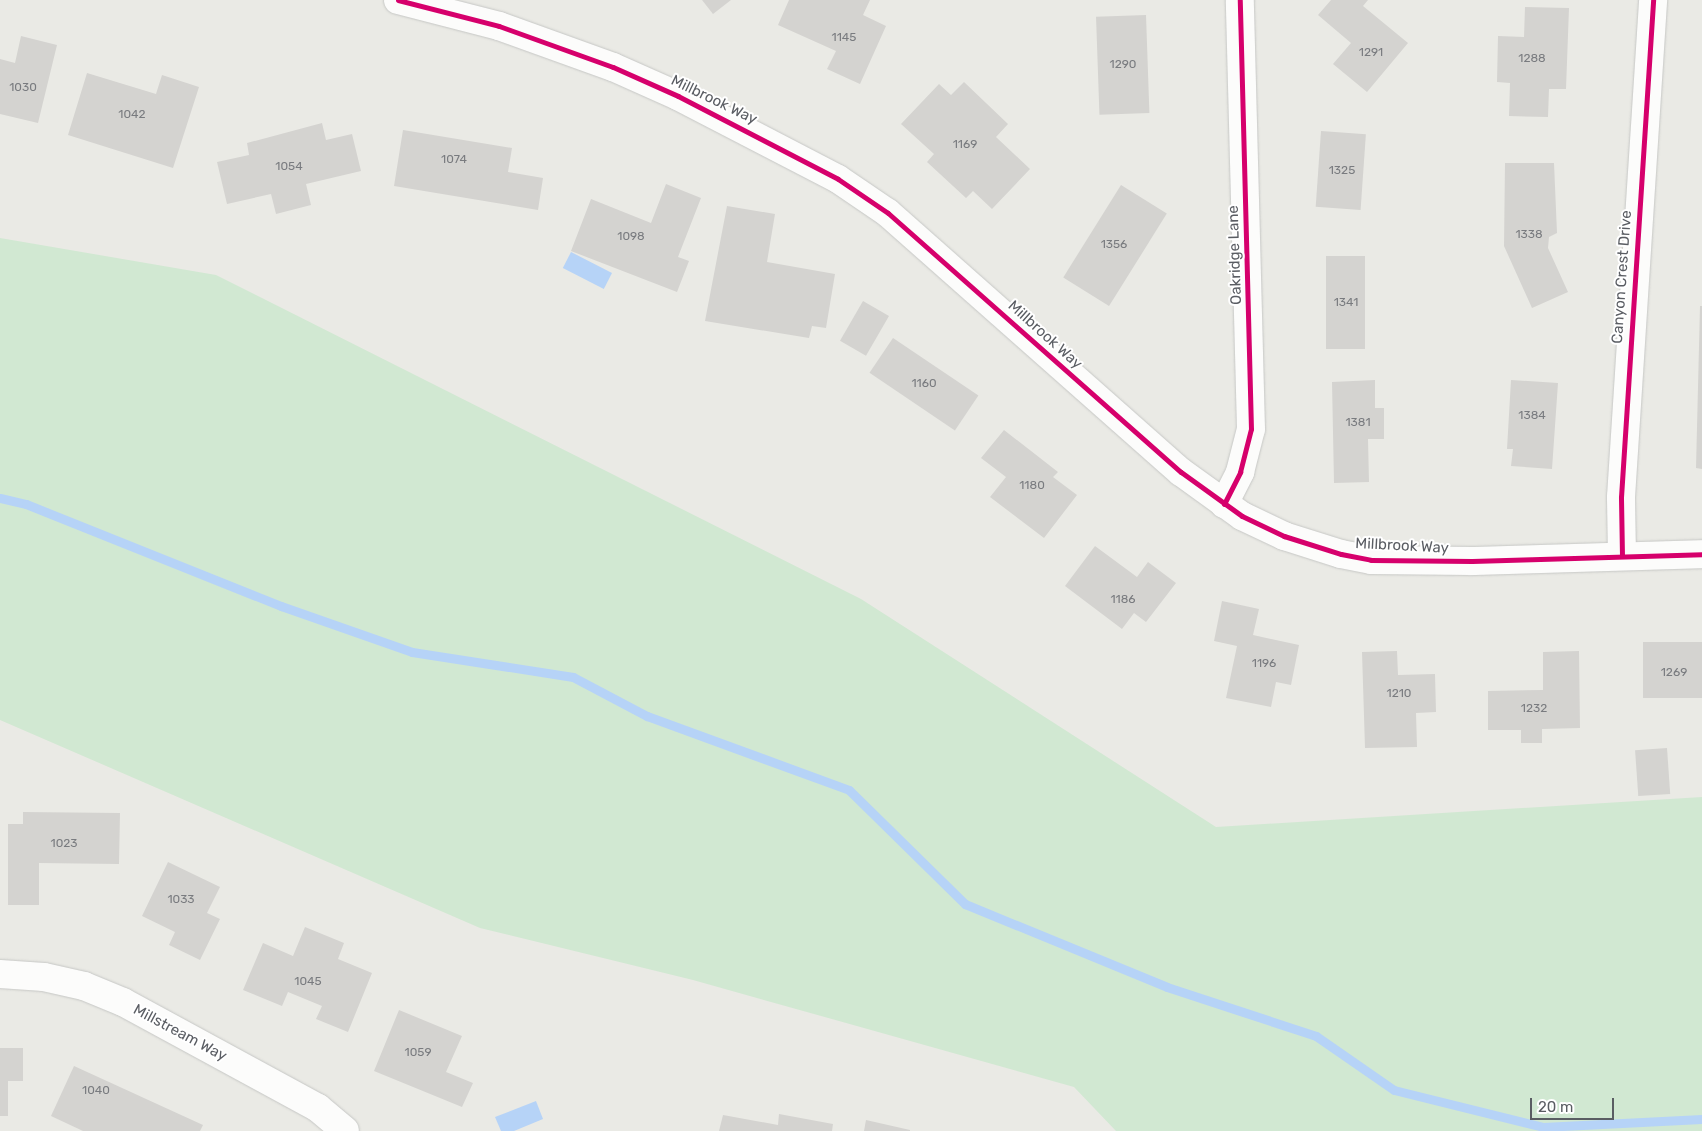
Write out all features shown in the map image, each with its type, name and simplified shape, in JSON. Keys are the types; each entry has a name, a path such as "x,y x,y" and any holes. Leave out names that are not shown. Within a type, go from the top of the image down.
{"street":[{"name":"Millbrook Way","path":"398,0 499,26 614,67 678,96 838,179 888,213 1181,472 1224,504 1284,536 1341,554 1371,560 1472,561 1702,554"},
{"name":"Oakridge Lane","path":"1224,504 1247,452 1252,414 1240,0"},
{"name":"Canyon Crest Drive","path":"1622,556 1621,496 1653,0"},
{"name":"Millstream Way","path":"0,974 44,978 84,986 123,1002 318,1108 344,1131"}],"green space":[{"path":"0,238 216,275 861,599 1216,827 1702,797 1702,1131 1116,1131 1074,1087 693,980 480,928 0,720"}],"water":[{"path":"571,252 612,273 604,289 563,268"},
{"path":"536,1101 543,1119 514,1131 501,1131 495,1117"}],"building":[{"path":"702,0 731,0 713,14"},
{"path":"789,0 870,0 863,15 886,26 860,84 827,69 836,51 778,25"},
{"path":"1331,0 1368,0 1363,6 1408,43 1367,92 1333,64 1351,43 1318,15"},
{"path":"1525,7 1569,8 1566,89 1549,89 1548,117 1509,116 1510,83 1497,82 1498,36 1524,37"},
{"path":"1146,15 1149,113 1099,115 1096,17"},
{"path":"21,36 57,45 38,123 0,114 0,59 15,63"},
{"path":"87,73 156,94 162,75 199,87 173,168 68,135"},
{"path":"964,82 1008,124 996,137 1030,169 992,209 973,191 966,198 927,162 934,154 901,124 939,84 951,95"},
{"path":"322,123 326,140 352,134 361,171 306,184 311,205 276,214 271,194 227,204 217,162 249,155 247,143"},
{"path":"403,130 512,148 508,172 543,178 538,210 394,186"},
{"path":"1321,131 1366,134 1361,210 1316,207"},
{"path":"1505,163 1554,163 1557,233 1549,237 1548,248 1568,292 1532,308 1504,246"},
{"path":"666,184 701,198 678,257 689,261 677,292 571,251 591,199 651,223"},
{"path":"1121,185 1167,214 1109,306 1063,277"},
{"path":"727,206 775,214 767,262 835,274 826,328 812,326 809,338 705,321"},
{"path":"1326,256 1365,256 1365,349 1326,349"},
{"path":"863,301 889,316 866,356 840,341"},
{"path":"1700,306 1702,306 1702,469 1696,468"},
{"path":"893,338 978,396 955,430 870,373"},
{"path":"1375,380 1375,408 1384,408 1384,439 1368,439 1369,482 1334,483 1332,382"},
{"path":"1511,380 1558,383 1552,469 1511,466 1513,449 1507,449"},
{"path":"1004,430 1058,472 1053,477 1077,495 1044,538 990,497 1006,477 981,458"},
{"path":"1095,546 1137,577 1148,562 1176,583 1146,622 1134,613 1122,629 1065,586"},
{"path":"1222,601 1259,609 1253,635 1299,645 1291,685 1276,682 1271,707 1226,698 1237,646 1214,641"},
{"path":"1643,642 1702,642 1702,698 1643,698"},
{"path":"1397,651 1398,675 1435,674 1436,712 1416,713 1417,747 1365,748 1362,652"},
{"path":"1579,651 1580,728 1542,729 1542,743 1521,743 1521,730 1488,730 1488,691 1543,690 1543,652"},
{"path":"1667,748 1670,794 1638,796 1635,750"},
{"path":"23,812 120,813 119,864 39,863 39,905 8,905 8,824 23,824"},
{"path":"168,862 220,887 207,913 220,919 200,960 169,945 175,932 142,916"},
{"path":"305,927 344,943 338,959 372,973 348,1032 316,1019 322,1006 288,992 282,1006 243,990 263,943 293,956"},
{"path":"399,1010 462,1036 446,1072 473,1083 462,1107 374,1071"},
{"path":"0,1048 23,1048 23,1081 8,1081 8,1116 0,1116"},
{"path":"74,1066 203,1125 200,1131 83,1131 51,1116"},
{"path":"779,1114 833,1124 832,1131 719,1131 723,1115 778,1125"},
{"path":"866,1120 910,1130 910,1131 864,1131"}],"waterway":[{"path":"0,498 26,504 281,606 412,652 573,677 647,716 849,790 965,904 1167,987 1316,1036 1394,1090 1543,1127 1702,1119"}],"cycle path":[{"path":"398,0 499,26 613,67 678,96 838,179 888,213 1181,472 1242,516 1284,536 1341,554 1371,560 1472,561 1702,554"},
{"path":"1224,504 1240,472 1251,429 1240,0"},
{"path":"1622,556 1621,497 1653,0"}]}
